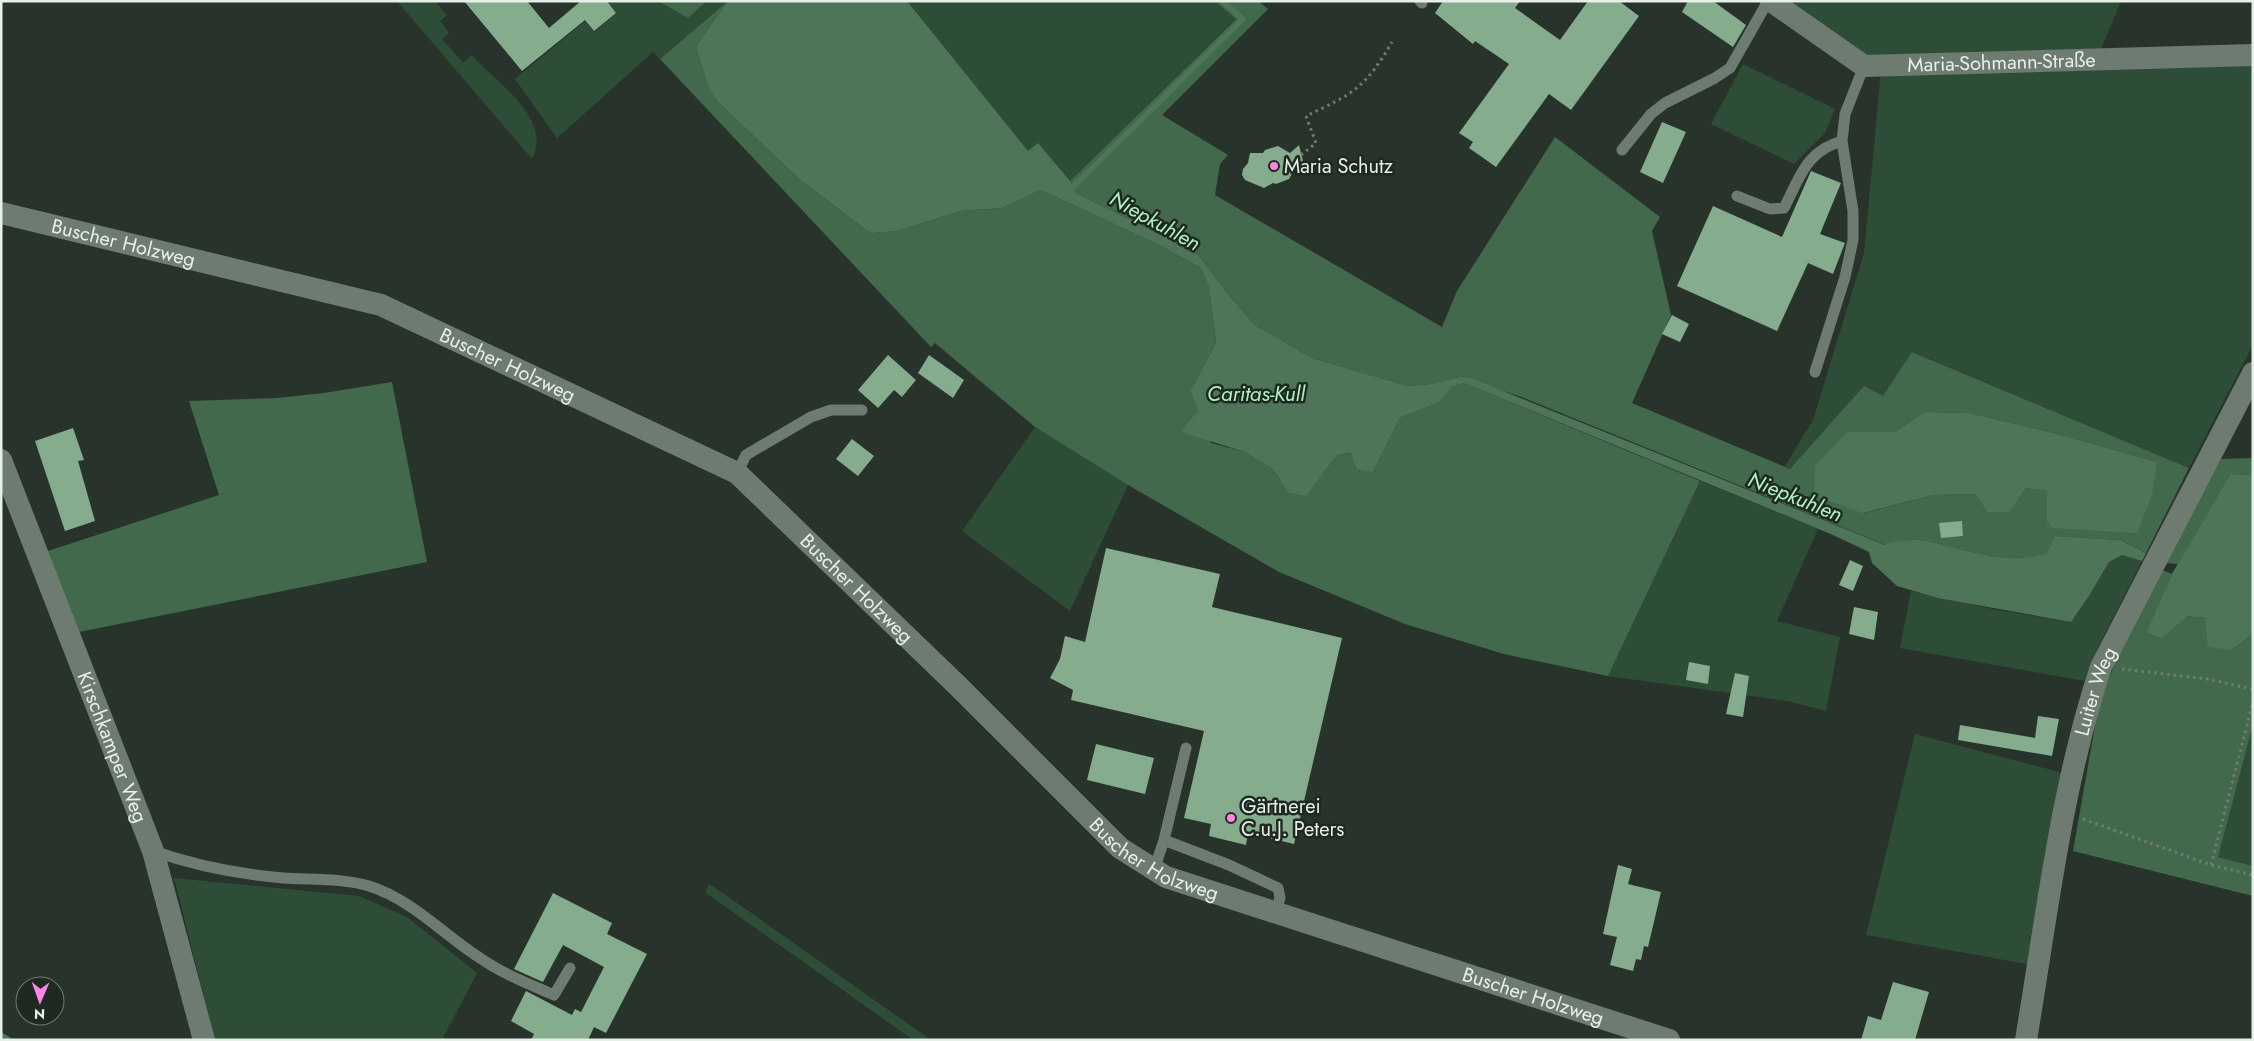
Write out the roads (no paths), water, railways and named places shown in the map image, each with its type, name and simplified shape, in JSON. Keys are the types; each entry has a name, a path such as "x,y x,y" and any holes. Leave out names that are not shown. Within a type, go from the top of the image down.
{"street":[{"path":"1770,1 1864,66"},
{"name":"Maria-Sohmann-Straße","path":"1864,66 2253,55"},
{"name":"Buscher Holzweg","path":"1,213 382,304 737,473 959,687 1120,848 1154,870 1166,877 1275,914 1668,1040"},
{"name":"Luiter Weg","path":"2026,1040 2063,812 2087,708 2101,667 2253,372"},
{"name":"Kirschkamper Weg","path":"1,460 153,852 204,1040"}],"lane":[{"path":"1622,150 1658,108 1730,68 1770,1"},
{"path":"1815,372 1845,277 1853,240 1854,211 1842,141 1845,114 1864,66"},
{"path":"1737,196 1770,209 1784,208 1810,158 1827,145 1842,141"},
{"path":"737,473 746,455 811,417 831,410 862,410"},
{"path":"1154,870 1164,840 1186,748"},
{"path":"1164,840 1222,862 1278,888 1280,898 1275,914"},
{"path":"153,852 210,868 369,886 400,901 460,945 504,973 554,995 570,968"}],"water":[{"name":"Caritas-Kull","path":"728,1 907,1 1028,151 1038,143 1070,181 1076,193 1169,239 1188,251 1198,254 1227,293 1255,325 1312,358 1408,386 1431,384 1459,377 1471,378 1885,545 1920,540 1998,557 2014,558 2047,553 2054,536 2120,540 2146,553 2142,561 2122,555 2109,562 2071,622 1938,598 1897,586 1872,563 1869,552 1833,535 1464,383 1452,387 1440,402 1400,418 1373,472 1357,469 1351,453 1337,455 1306,496 1288,493 1274,470 1245,452 1181,432 1198,411 1190,391 1216,343 1209,288 1201,268 1159,245 1041,190 1002,208 961,211 897,231 873,233 866,230 799,179 720,104 710,90 696,46"},
{"path":"1925,412 1970,413 2058,434 2157,462 2152,495 2137,533 2053,528 2047,522 2047,491 2026,488 2010,512 1987,512 1975,494 1934,495 1863,513 1814,496 1815,466 1847,432 1894,432"},
{"path":"2230,474 2253,475 2253,634 2232,650 2208,647 2205,618 2187,616 2162,639 2146,632 2172,574"}],"waterway":[{"path":"1068,192 1243,19 1222,1"},
{"path":"1,1035 9,1040"}],"place":[{"name":"Maria Schutz","path":"1274,166"},
{"name":"Gärtnerei C.u.J. Peters","path":"1231,818"}],"water label":[{"name":"Niepkuhlen","path":"1155,221"},
{"name":"Niepkuhlen","path":"1795,497"}]}
